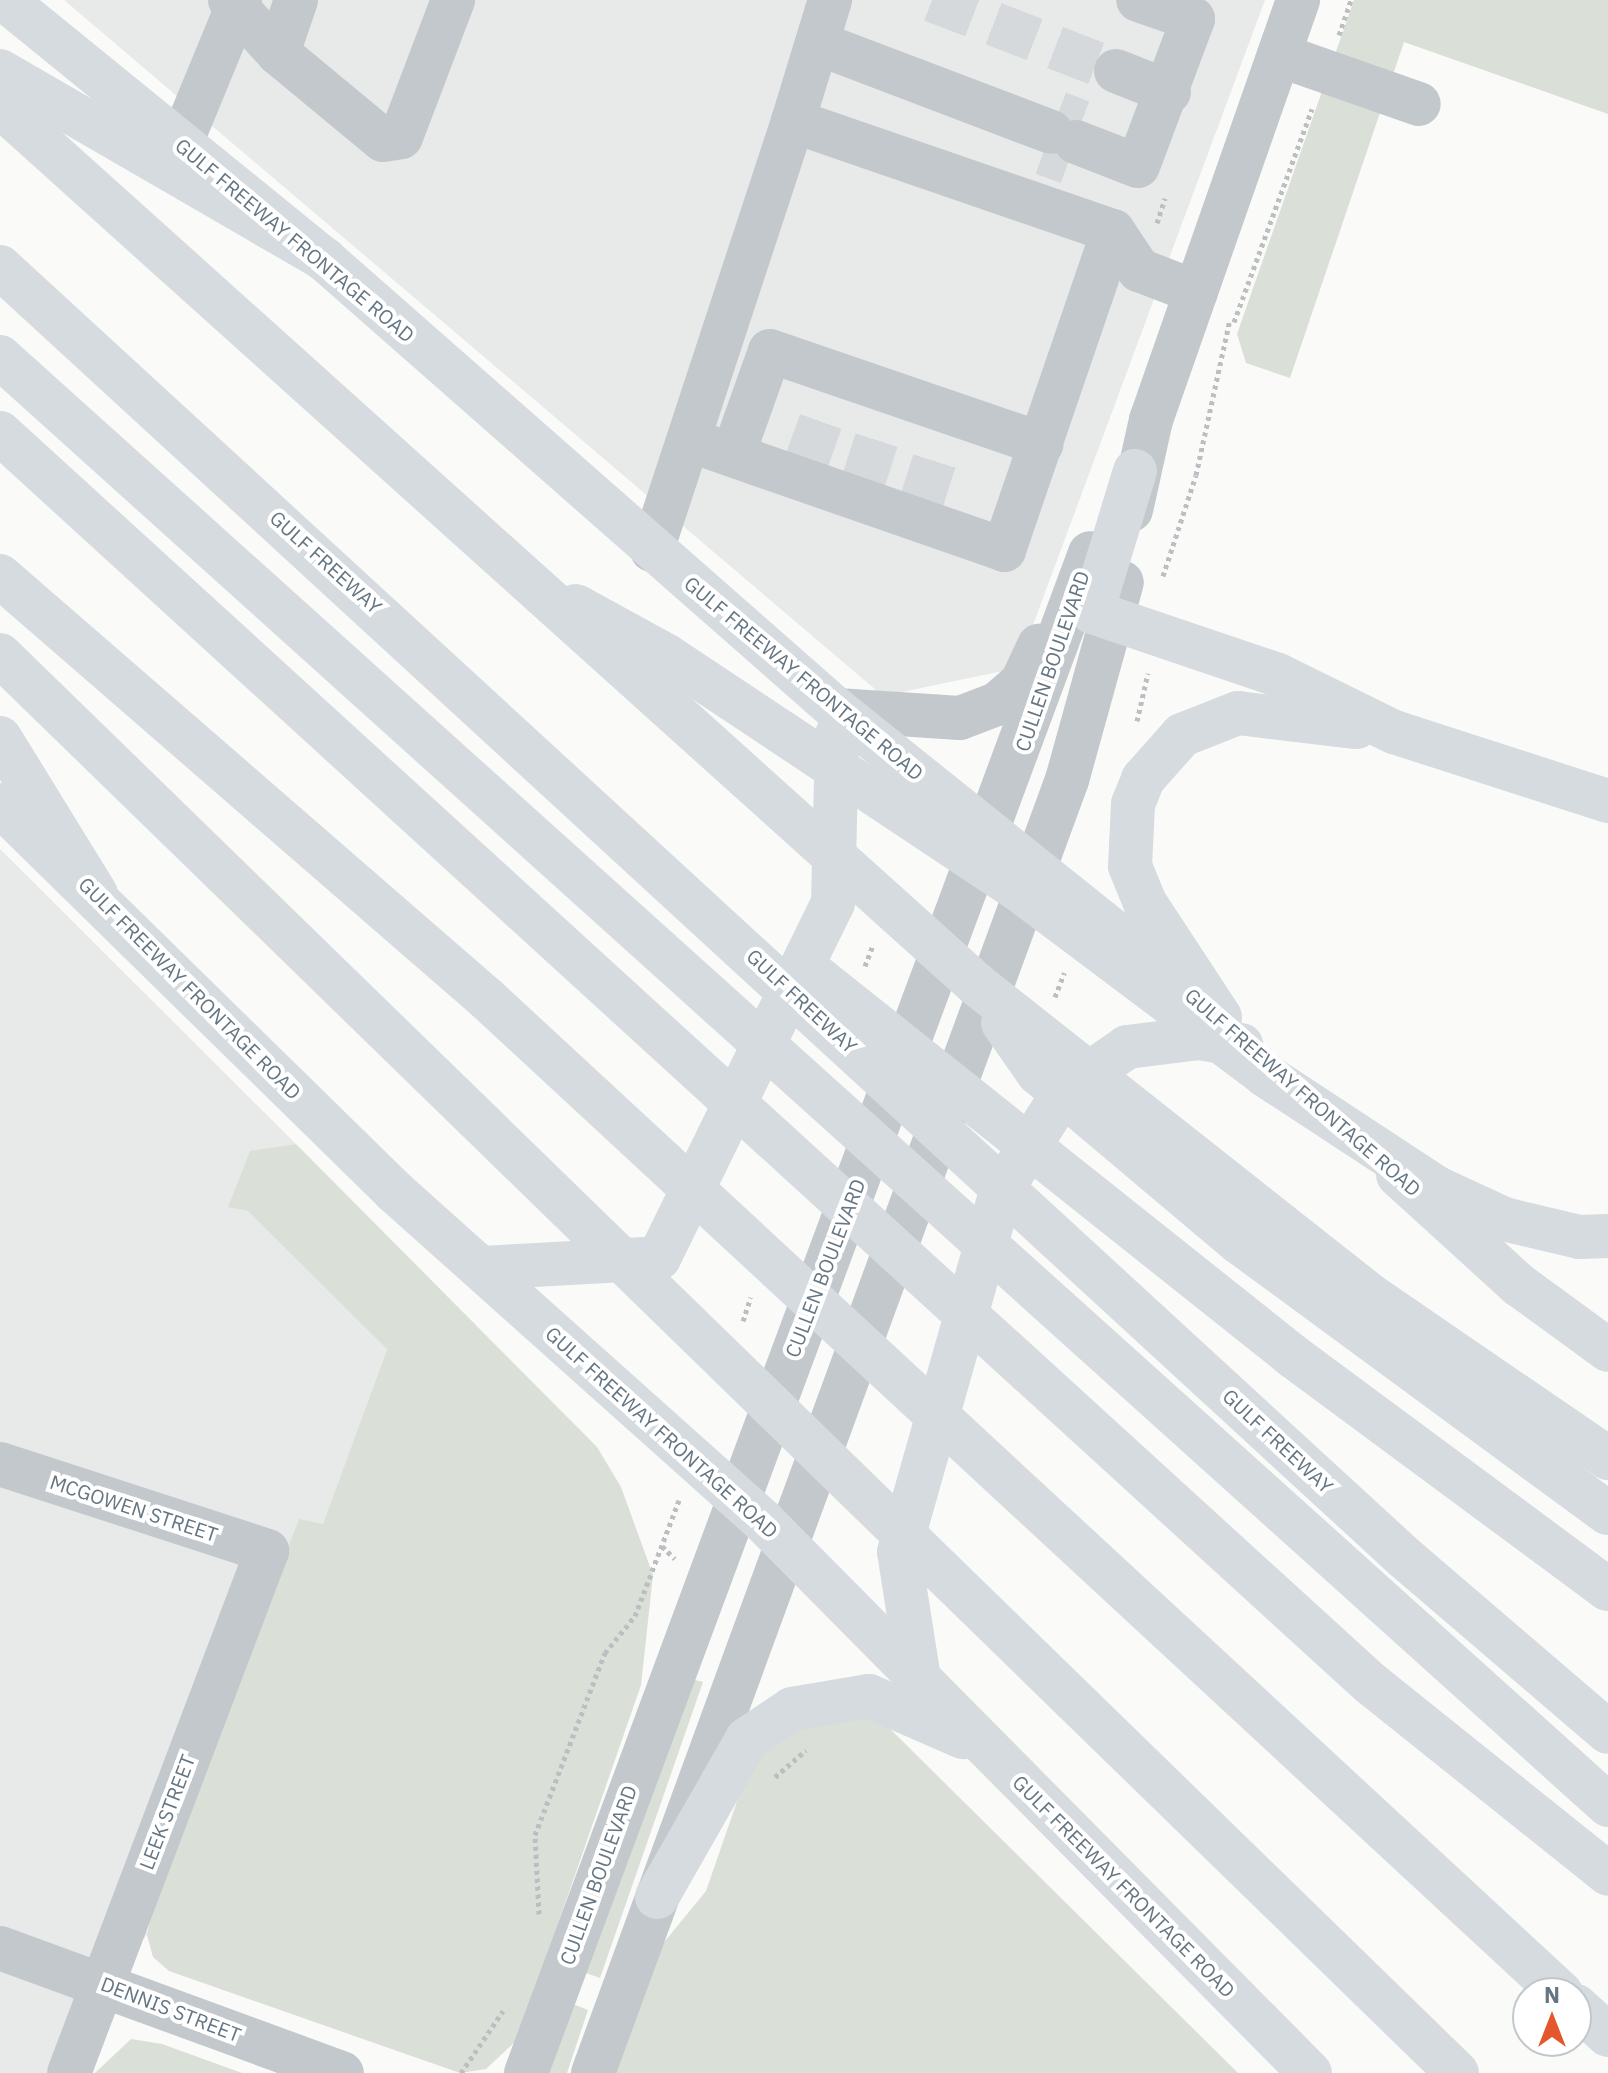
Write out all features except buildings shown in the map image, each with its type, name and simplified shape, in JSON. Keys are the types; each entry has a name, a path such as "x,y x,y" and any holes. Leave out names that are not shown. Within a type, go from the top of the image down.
{"main road":[{"name":"GULF FREEWAY FRONTAGE ROAD","path":"5,0 324,259 837,710 1033,863 1259,1048 1519,1285 1608,1350"},
{"path":"0,71 324,259"},
{"path":"0,106 976,984 1038,1073 1240,1243 1470,1391 1608,1458"},
{"name":"GULF FREEWAY","path":"0,267 420,648 1405,1558 1608,1732"},
{"path":"0,357 1382,1608 1608,1805"},
{"path":"0,433 380,785 1370,1683 1608,1874"},
{"path":"1123,484 1092,612 1278,675 1394,732 1608,801"},
{"path":"0,576 486,998 1317,1772 1543,1977"},
{"path":"524,580 622,628 1019,890 1265,1075 1437,1188 1504,1219 1579,1237 1608,1236"},
{"path":"0,655 1457,2073"},
{"path":"482,1268 659,1258 833,903 837,710"},
{"path":"1220,1017 1145,903 1130,866 1133,804 1143,779 1182,735 1238,713 1394,732"},
{"path":"0,738 96,894"},
{"path":"535,754 1468,1489 1608,1589"},
{"name":"GULF FREEWAY FRONTAGE ROAD","path":"0,805 96,894 394,1191 786,1544 918,1673 991,1751 1310,2073"},
{"path":"918,1673 899,1552 1001,1191 1065,1090 1127,1047 1199,1038 1259,1048"},
{"path":"1470,1391 1608,1513"},
{"path":"657,1897 747,1739 792,1709 869,1696 991,1751"},
{"path":"1592,2020 1608,2035"}],"street":[{"path":"278,53 296,0"},
{"path":"181,143 236,2 278,53 383,140 401,137 453,0"},
{"path":"652,550 830,0"},
{"path":"817,43 966,99 989,87 1063,137 1138,166 1169,92 1193,19 1138,0"},
{"name":"CULLEN BOULEVARD","path":"526,2073 738,1499 1196,292 1298,0"},
{"path":"1279,55 1419,104"},
{"path":"1116,71 1169,92"},
{"path":"793,121 1113,231 1139,270 1196,292"},
{"path":"689,440 861,490 919,511 1004,550 1113,231"},
{"path":"733,455 770,351 832,388 887,407 945,426 1041,444"},
{"path":"837,710 960,718 997,704 1022,682 1123,484"},
{"path":"593,2073 1033,863 1067,780 1114,619"},
{"name":"MCGOWEN STREET","path":"0,1464 267,1551"},
{"name":"LEEK STREET","path":"69,2073 267,1551"},
{"name":"DENNIS STREET","path":"0,1948 342,2073"}],"path":[{"path":"1234,322 1351,0"},
{"path":"1160,585 1196,475 1224,356"},
{"path":"536,1931 535,1835 605,1653 635,1616 662,1546"},
{"path":"461,2073 509,2004"}],"shaded area":[{"path":"64,0 1265,0 1017,668 883,696"},
{"path":"1354,0 1608,0 1608,114 1404,42 1290,378 1246,363 1237,334"},
{"path":"0,849 296,1144 250,1152 248,1210 387,1348 323,1525 299,1520 149,1914 147,1935 101,1983 61,2073 0,2073"},
{"path":"296,1144 597,1447 621,1487 653,1575 641,1685 518,2039 486,2069 460,2073 169,1971 153,1957 147,1935 155,1895 299,1519 323,1524 387,1349 248,1211 228,1207 250,1151"},
{"path":"688,1678 703,1682 600,1978 583,1972"},
{"path":"876,1715 1238,2073 611,2073 652,1957 706,1891 750,1764 774,1725"},
{"path":"573,2004 588,2010 567,2073 547,2073"},
{"path":"131,2039 162,2044 242,2073 95,2073"}],"tunnel":[{"path":"932,0 1116,71"},
{"path":"1058,113 1081,122"},
{"path":"1043,153 1068,162"},
{"path":"806,463 828,401"},
{"path":"863,482 883,420"},
{"path":"921,503 941,440"}]}
